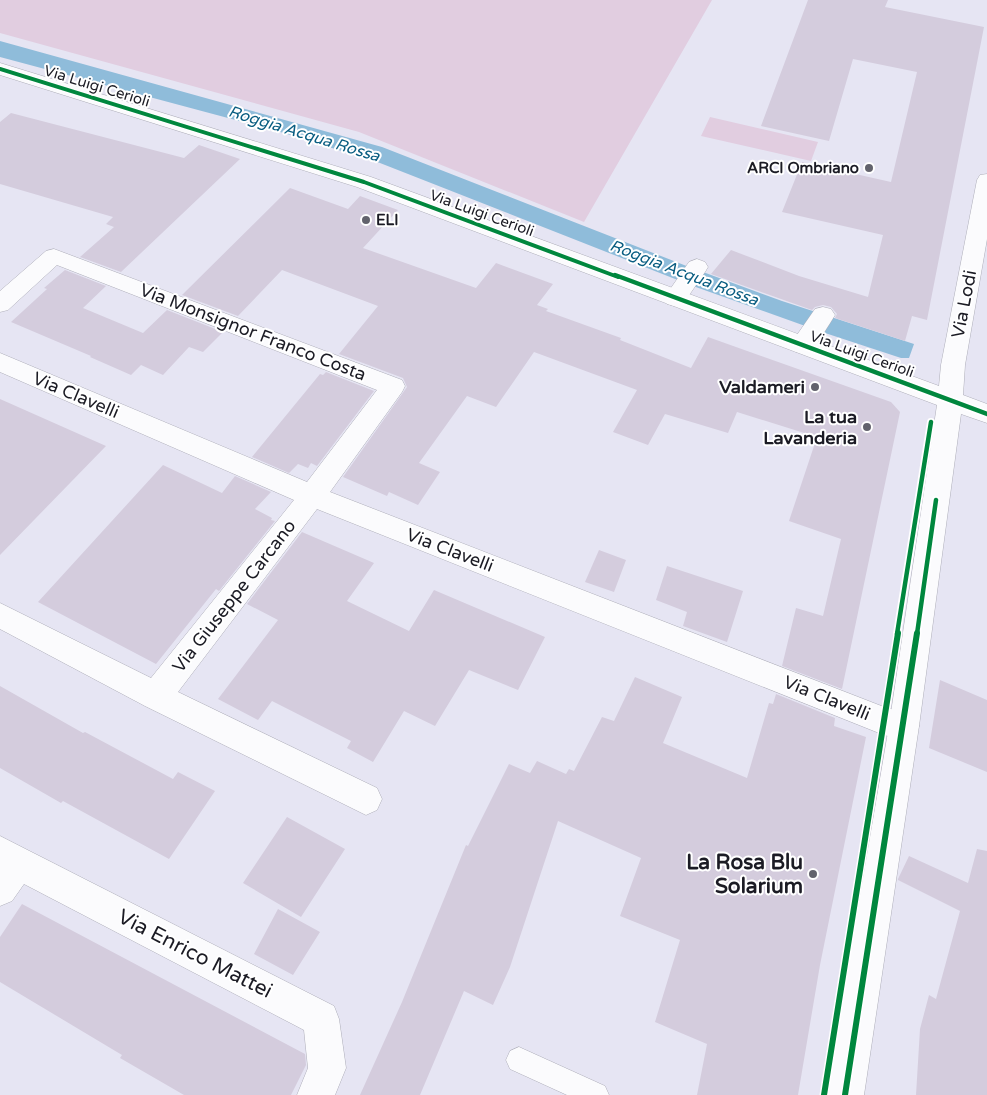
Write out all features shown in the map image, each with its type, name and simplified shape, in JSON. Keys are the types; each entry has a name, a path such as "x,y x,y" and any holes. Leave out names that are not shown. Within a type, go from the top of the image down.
{"street":[{"name":"Via Luigi Cerioli","path":"0,69 364,182 950,398 987,414"},
{"name":"Via Lodi","path":"845,1095 904,726 948,424 953,366 987,180"},
{"name":"Via Monsignor Franco Costa","path":"0,304 54,256 393,386 312,496"},
{"path":"675,298 697,267"},
{"path":"802,345 823,315"},
{"name":"Via Clavelli","path":"0,362 312,496 884,721 904,726"},
{"name":"Via Giuseppe Carcano","path":"156,696 312,496"},
{"path":"0,615 156,696 366,799"},
{"name":"Via Enrico Mattei","path":"6,869 321,1019 327,1068 316,1095"}],"lane":[{"path":"519,1060 596,1095"}],"shaded area":[{"path":"0,0 712,0 584,222 359,132 0,33"},
{"path":"710,117 818,142 811,161 701,136"}],"water":[{"name":"Roggia Acqua Rossa","path":"0,41 382,147 684,265 782,301 914,344 909,358 901,358 822,332 693,286 380,163 284,133 0,57"}],"building":[{"path":"808,0 888,0 885,7 984,27 927,320 912,316 905,341 835,318 837,314 831,307 823,305 812,310 711,274 731,250 799,276 868,297 883,235 782,212 802,162 891,182 917,72 853,59 829,141 761,126"},
{"path":"11,113 184,158 199,145 240,159 121,272 80,257 114,227 106,224 113,217 0,184 0,122"},
{"path":"290,188 348,209 360,196 398,210 363,248 476,288 496,263 553,284 537,305 548,309 546,311 621,338 620,340 691,368 708,337 891,402 900,412 842,689 782,666 796,608 823,616 841,539 789,521 817,437 737,412 728,433 665,414 648,445 613,432 637,390 534,352 496,407 467,396 419,463 440,472 418,505 389,492 387,496 343,477 407,387 403,378 339,354 378,306 282,270 238,316 182,295"},
{"path":"65,270 106,286 83,308 143,333 167,310 223,332 203,352 189,347 163,375 141,365 131,375 11,322 47,289 44,288"},
{"path":"326,372 374,391 317,466 311,463 308,468 298,464 289,473 252,457 320,374 323,375"},
{"path":"0,399 106,446 0,555"},
{"path":"163,465 222,493 235,476 271,492 255,509 275,521 219,591 216,589 156,664 38,602"},
{"path":"302,532 374,563 347,601 409,631 434,590 545,637 518,690 469,670 435,726 404,711 373,762 347,748 351,741 272,701 258,720 218,699 278,620 247,604"},
{"path":"599,550 626,560 614,592 585,582"},
{"path":"667,566 743,591 727,642 683,626 687,612 656,600"},
{"path":"635,677 682,697 663,743 747,778 769,703 773,704 776,694 835,718 834,726 866,737 820,965 798,1095 697,1095 707,1044 655,1022 680,940 620,916 641,858 558,821 510,967 493,1005 464,991 420,1095 360,1095 402,1002 466,845 468,846 509,764 530,773 537,761 566,774 569,769 574,771 602,717 614,721"},
{"path":"940,680 987,700 987,772 929,748"},
{"path":"0,686 83,733 85,732 173,779 178,772 215,791 169,859 63,801 61,803 0,768"},
{"path":"287,817 345,849 301,917 243,883"},
{"path":"977,849 987,851 987,1095 916,1095 920,1029 929,995 936,999 960,911 898,879 909,856 968,883"},
{"path":"22,904 305,1054 306,1065 291,1095 184,1095 120,1058 122,1055 0,982 0,937"},
{"path":"278,909 320,932 293,975 254,954"}],"cycle path":[{"path":"0,69 364,182 987,414"},
{"path":"824,1095 931,422"},
{"path":"845,1095 904,726 936,500"}],"place":[{"name":"ARCI Ombriano","path":"869,168"},
{"name":"ELI","path":"366,220"},
{"name":"Valdameri","path":"815,387"},
{"name":"La tua Lavanderia","path":"867,427"},
{"name":"La Rosa Blu Solarium","path":"813,874"}]}
